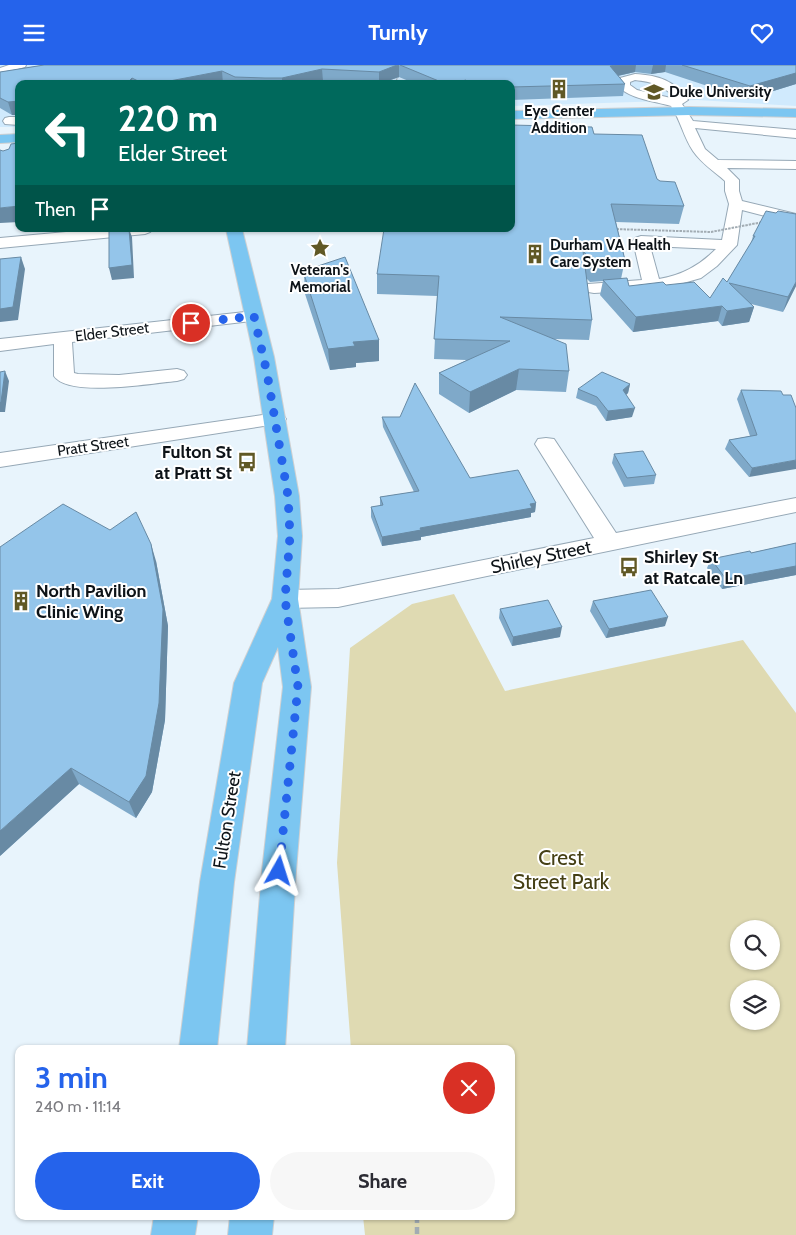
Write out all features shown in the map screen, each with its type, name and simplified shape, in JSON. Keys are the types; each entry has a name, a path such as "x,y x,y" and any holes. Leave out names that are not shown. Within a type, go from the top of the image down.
{"main road":[{"path":"515,115 796,113"},
{"path":"0,139 15,138"},
{"name":"Fulton Street","path":"235,232 264,357 288,496 290,525 285,599 298,687 279,871 266,1045"},
{"name":"Fulton Street","path":"198,1045 217,882 248,683 285,599"},
{"path":"173,1235 175,1220"},
{"path":"250,1235 252,1220"}],"street":[{"path":"0,72 24,67"},
{"path":"594,288 662,284 695,274 711,263 729,245 736,204 732,191 732,181 695,143 681,113 682,100 677,92 666,84 635,77 624,81 624,86 628,89 646,95 681,113 796,134"},
{"path":"646,95 659,93 666,84 680,78"},
{"path":"714,164 796,165"},
{"path":"736,204 796,219"},
{"path":"0,243 114,232"},
{"path":"652,285 641,241 729,245"},
{"name":"Elder Street","path":"0,345 254,316"},
{"path":"61,338 64,347 64,376 71,381 90,382 178,375"},
{"name":"Pratt Street","path":"0,460 276,419"},
{"path":"546,444 609,542"},
{"name":"Shirley Street","path":"285,599 338,598 796,505"}],"path":[{"path":"397,80 402,75"},
{"path":"605,229 711,232 768,221"},
{"path":"417,1220 417,1235"}],"shaded area":[{"name":"Duke University","path":"0,65 796,65 796,106 697,100 515,106 515,80 15,80 15,127 0,127"}],"green space":[{"name":"Crest Street Park","path":"454,594 505,691 743,640 796,713 796,1235 365,1235 363,1220 515,1220 515,1045 351,1045 337,863 350,648 412,604"}],"building":[{"path":"44,65 397,65 379,72 322,69 282,78 235,77 222,71 175,80 136,80 132,78 130,80 15,80 15,101 8,102 0,98 0,72"},
{"path":"400,65 615,65 610,66 625,84 515,87 515,80 436,80"},
{"path":"682,65 796,65 796,73 750,86"},
{"path":"515,125 592,127 594,134 642,135 657,179 675,182 684,206 611,204 625,260 593,262 583,251 592,320 500,317 566,344 569,371 519,369 470,392 439,373 510,341 434,339 439,276 377,274 384,232 515,232"},
{"path":"11,144 15,144 15,206 0,208 0,150 9,149"},
{"path":"766,211 796,214 796,282 788,297 729,283 754,307 727,311 722,306 636,317 603,280 627,278 629,286 663,282 666,285 694,282 710,298 723,278 727,282 755,236 753,236"},
{"path":"109,232 129,232 132,265 109,268"},
{"path":"21,257 13,307 0,309 0,259"},
{"path":"345,257 379,340 353,342 355,346 328,349 304,274 310,273 312,268"},
{"path":"5,371 1,402 0,403 0,372"},
{"path":"602,372 630,384 623,390 635,408 608,411 597,397 578,389"},
{"path":"415,383 470,478 518,470 536,503 530,504 532,508 420,528 421,530 382,537 371,507 383,505 380,497 419,491 382,417 400,417"},
{"path":"741,390 781,391 783,395 791,395 796,408 796,460 752,468 729,440 757,435"},
{"path":"643,451 656,475 627,478 614,454"},
{"path":"63,504 110,530 136,512 151,544 163,609 159,703 146,776 129,802 71,768 0,831 0,547"},
{"path":"796,543 796,566 726,579 711,559 750,551 751,553"},
{"path":"651,590 668,617 609,629 593,601"},
{"path":"548,600 562,627 513,637 500,609"}],"place":[{"name":"Eye Center Addition","path":"559,89"},
{"name":"Duke University","path":"654,92"},
{"name":"Veteran's Memorial","path":"320,248"},
{"name":"Durham VA Health Care System","path":"535,254"},
{"name":"Fulton St at Pratt St","path":"247,462"},
{"name":"Shirley St at Ratcale Ln","path":"629,567"},
{"name":"North Pavilion Clinic Wing","path":"21,601"}],"route":[{"path":"191,323 254,316 276,419 288,496 290,525 285,599 298,687 279,871"}]}
